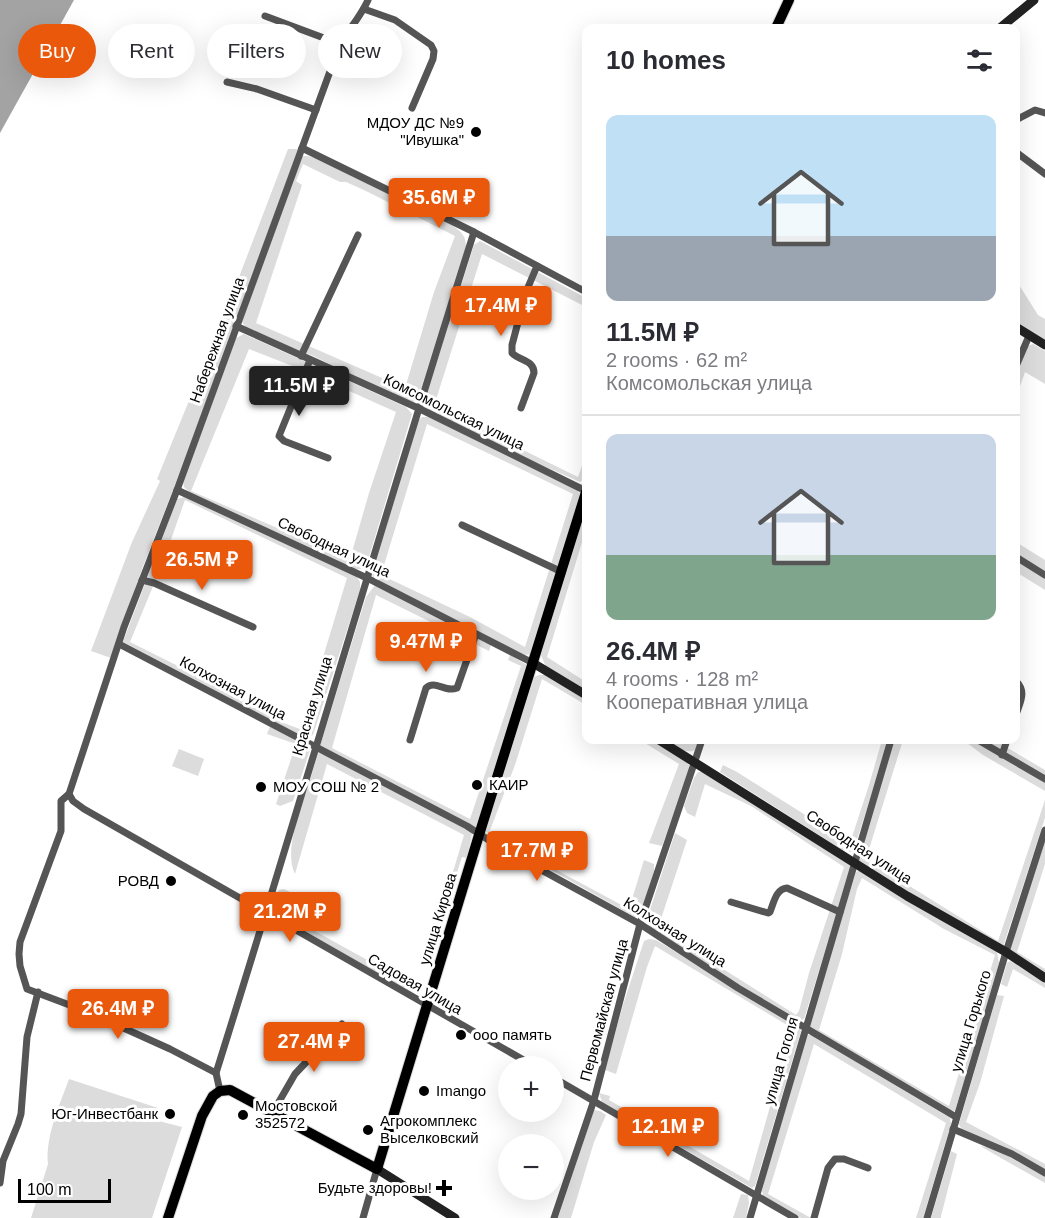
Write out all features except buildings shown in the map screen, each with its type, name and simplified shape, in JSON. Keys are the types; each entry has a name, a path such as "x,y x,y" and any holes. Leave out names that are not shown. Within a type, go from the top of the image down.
{"main road":[{"path":"778,24 789,0"},
{"name":"улица Кирова","path":"377,1169 478,835 582,505"},
{"path":"168,1218 202,1116 213,1096 220,1091 230,1090 377,1169"}],"street":[{"name":"Набережная улица","path":"352,24 368,0"},
{"path":"1005,24 1034,0"},
{"path":"364,9 395,20 431,45 434,51 433,59 412,108"},
{"path":"265,16 318,36"},
{"name":"Набережная улица","path":"38,992 27,989 20,966 20,942 61,831 61,801 69,794 142,580 328,78"},
{"path":"227,82 257,89 316,110"},
{"path":"1020,118 1035,110 1045,114"},
{"path":"302,148 474,232 582,290"},
{"path":"1020,155 1045,174"},
{"name":"Красная улица","path":"216,1073 266,915 418,408 474,232"},
{"path":"301,356 358,235"},
{"path":"521,408 534,368 532,364 512,353 512,345 526,292 537,266"},
{"name":"Комсомольская улица","path":"236,326 418,408 582,490"},
{"path":"1020,330 1045,345"},
{"path":"1020,357 1029,336"},
{"path":"310,360 279,436 284,441 328,458"},
{"name":"Свободная улица","path":"177,490 367,578 533,663 582,693"},
{"path":"462,525 562,572"},
{"path":"1020,559 1045,574"},
{"path":"142,580 154,583 253,627"},
{"path":"410,740 426,688 435,684 448,690 456,688 476,634"},
{"name":"Колхозная улица","path":"119,644 467,826 478,835 640,924 718,975 956,1117"},
{"path":"1020,685 1023,694 1020,703"},
{"name":"Свободная улица","path":"666,744 908,896 1006,952 1045,978"},
{"name":"Первомайская улица","path":"554,1218 594,1101 640,924 701,744"},
{"name":"улица Гоголя","path":"750,1218 890,744"},
{"path":"985,744 1045,779"},
{"path":"1002,754 1006,744"},
{"name":"Садовая улица","path":"69,794 73,801 84,809 516,1056"},
{"name":"улица Горького","path":"927,1218 1006,952 1045,832"},
{"path":"731,902 768,913 777,894 787,888 840,912"},
{"path":"0,1183 5,1153 21,1114 27,1037 38,992 170,1049 216,1073 220,1091"},
{"path":"273,1112 295,1074 342,1024"},
{"path":"564,1084 795,1218"},
{"path":"953,1129 1012,1155 1045,1173"},
{"path":"814,1218 828,1168 835,1159 844,1159 868,1168"},
{"path":"377,1169 455,1218"},
{"name":"улица Кирова","path":"363,1218 377,1169"}],"shaded area":[{"path":"0,0 74,0 61,24 18,24 18,78 31,78 0,133"},
{"path":"288,149 298,149 111,658 91,651 132,542 160,481 157,479 231,298"},
{"path":"303,156 315,158 452,225 464,237 466,247 415,402 398,397 311,355 291,349 247,329 242,322 243,311 298,163","holes":["303,164 340,182 346,182 366,191 455,236 434,292 405,388 256,323 302,185 296,181"]},
{"path":"480,241 582,296 582,305 482,254 434,406 578,477 582,466 580,482 512,452 425,407 424,402 474,245"},
{"path":"1020,286 1038,315 1045,319 1045,341 1020,325"},
{"path":"244,334 406,407 412,414 366,567 354,569 190,493 184,487 183,481 234,339","holes":["249,349 396,412 350,559 191,491"]},
{"path":"1033,344 1045,351 1045,384 1025,372 1020,386 1020,364 1028,346"},
{"path":"422,417 428,417 442,423 578,490 580,499 530,654 525,655 515,651 374,579 372,574 418,421","holes":["427,424 573,494 525,647 470,617 381,575"]},
{"path":"184,497 357,577 360,582 360,590 313,735 308,737 294,732 123,642 177,499","holes":["185,500 347,578 310,700 318,704 308,732 281,722 282,718 130,642 163,562"]},
{"path":"582,520 582,542 547,657 582,679 582,690 546,667 540,653"},
{"path":"1020,544 1045,560 1045,571 1020,555"},
{"path":"1020,562 1045,578 1045,590 1020,574"},
{"path":"375,585 491,645 489,651 376,595 332,748 470,819 521,666 508,660 510,655 527,665 476,828 320,746 366,597"},
{"path":"545,675 582,698 582,703 542,679 515,765 489,833 485,832 534,677"},
{"path":"270,726 308,746 310,750 293,801 280,806 276,804 296,744 267,734"},
{"path":"646,744 658,744 689,765 689,772 662,846 649,843 679,764"},
{"path":"672,744 697,744 695,750 680,749"},
{"path":"881,744 888,744 853,852 844,851 720,772 723,765 737,772 850,843"},
{"path":"893,744 902,744 866,859 998,941 1045,800 1045,818 1003,947 908,893 858,860"},
{"path":"968,744 982,744 1045,782 1045,791"},
{"path":"991,744 1001,744 1045,770 1045,777"},
{"path":"179,749 204,759 198,776 172,766"},
{"path":"317,752 331,757 469,829 472,834 467,858 462,857 454,882 457,883 444,922 438,922 464,835 327,764 295,874 291,861 294,831"},
{"path":"698,772 703,772 850,862 851,867 804,1019 800,1020 791,1016 647,926 647,919 675,833 687,840 658,928 796,1015 799,1011 844,867 751,806 705,784 695,817 687,813 684,806"},
{"path":"1045,839 1045,864 1017,952 1045,969 1045,974 1009,950"},
{"path":"536,859 629,909 644,860 654,864 654,871 640,915 635,917 535,861"},
{"path":"859,870 997,951 999,963 955,1111 949,1110 808,1026 856,872","holes":["862,878 944,929 995,955 949,1106 819,1030 842,954 857,889"]},
{"path":"284,889 290,892 284,914 418,988 420,986 422,988 419,993 412,992 273,914 279,890"},
{"path":"656,940 799,1026 801,1031 755,1186 752,1188 602,1102 599,1093 610,1096 609,1100 749,1181 771,1103 797,1031 655,946 616,1074 605,1070 644,941"},
{"path":"1010,961 1045,982 1045,988 1013,969 1007,987 1001,984 1007,963"},
{"path":"997,995 1004,996 980,1083 966,1122 1045,1164 1045,1170 962,1130 959,1124"},
{"path":"806,1035 812,1035 950,1118 951,1124 923,1218 916,1218 946,1123 814,1044 768,1194 811,1218 801,1218 763,1196 762,1191 775,1137"},
{"path":"69,1079 158,1108 155,1120 182,1127 152,1218 31,1218 48,1164 51,1132"},
{"path":"594,1110 600,1111 606,1115 594,1142 571,1218 558,1218"},
{"path":"980,1146 993,1148 1045,1176 1045,1183"},
{"path":"951,1151 957,1154 941,1218 931,1218"},
{"path":"741,1194 748,1195 746,1218 733,1218"}],"place":[{"name":"МДОУ ДС №9 \"Ивушка\"","path":"476,132"},
{"name":"КАИР","path":"477,785"},
{"name":"МОУ СОШ № 2","path":"261,787"},
{"name":"РОВД","path":"171,881"},
{"name":"ооо память","path":"461,1035"},
{"name":"Imango","path":"424,1091"},
{"name":"Юг-Инвестбанк","path":"170,1114"},
{"name":"Мостовской 352572","path":"243,1115"},
{"name":"Агрокомплекс Выселковский","path":"368,1130"},
{"name":"Будьте здоровы!","path":"444,1188"}]}
